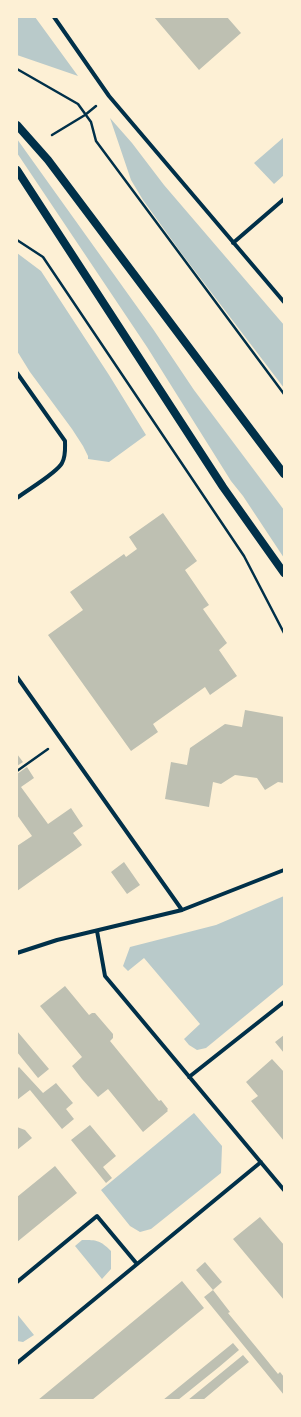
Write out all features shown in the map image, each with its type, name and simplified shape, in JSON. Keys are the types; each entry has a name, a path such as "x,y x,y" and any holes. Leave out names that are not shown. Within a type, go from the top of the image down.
{"main road":[{"path":"17,125 36,145 284,474"},
{"path":"17,170 223,488 284,573"}],"street":[{"path":"54,17 109,96 284,302"},
{"path":"233,243 284,199"},
{"path":"17,373 64,441 65,454 62,464 51,474 17,498"},
{"path":"17,677 182,910"},
{"path":"17,953 57,940 182,910 284,870"},
{"path":"98,931 105,976 284,1190"},
{"path":"189,1077 284,1002"},
{"path":"17,1363 261,1162"},
{"path":"17,1282 97,1216 137,1264"}],"path":[{"path":"17,69 78,104 85,115 92,122 96,142 284,394"},
{"path":"36,145 85,115 109,96"},
{"path":"17,240 43,257 244,556 284,633"},
{"path":"17,771 62,740"}],"shaded area":[{"path":"17,17 35,17 78,76 17,55"},
{"path":"110,118 132,143 164,185 284,325 284,388 143,200 131,180"},
{"path":"284,137 284,175 274,184 254,163"},
{"path":"17,139 153,329 194,390 284,510 284,558 243,496 231,481 147,347 17,153"},
{"path":"17,253 41,271 146,435 109,462 88,459 83,446 72,429 30,372 17,351"},
{"path":"284,896 284,984 206,1048 197,1050 189,1045 184,1039 200,1024 144,958 128,971 123,966 130,947 216,925"},
{"path":"194,1113 222,1146 221,1173 151,1229 140,1232 130,1226 101,1190"},
{"path":"82,1240 98,1241 111,1251 111,1269 102,1279 75,1246"},
{"path":"17,1314 34,1335 23,1342 17,1341"}],"building":[{"path":"154,17 227,17 241,33 199,70"},
{"path":"163,513 197,561 185,570 209,605 203,609 227,643 219,650 237,676 210,695 205,687 153,724 158,732 131,751 48,635 83,610 70,592 124,554 126,557 137,549 129,537"},
{"path":"245,710 284,717 284,783 278,782 265,790 257,778 235,775 221,784 213,782 209,807 165,799 171,762 187,765 190,748 225,724 242,727"},
{"path":"17,754 23,762 17,766"},
{"path":"27,767 34,778 21,787 48,824 71,808 83,826 73,833 82,845 17,891 17,846 32,836 17,815 17,774"},
{"path":"124,862 140,885 127,894 111,872"},
{"path":"65,986 89,1015 95,1013 113,1034 113,1038 110,1041 159,1101 161,1100 168,1109 168,1111 143,1132 108,1089 98,1097 72,1066 82,1057 40,1006"},
{"path":"17,1031 49,1069 38,1078 17,1052"},
{"path":"284,1035 284,1053 275,1042"},
{"path":"272,1059 284,1072 284,1141 251,1101 258,1096 246,1082"},
{"path":"19,1067 43,1093 56,1083 73,1103 66,1109 74,1119 62,1129 30,1090 17,1100 17,1069"},
{"path":"90,1125 116,1156 103,1167 112,1178 106,1183 71,1140"},
{"path":"17,1127 25,1130 32,1138 17,1150"},
{"path":"55,1166 77,1193 17,1242 17,1197"},
{"path":"260,1217 284,1245 284,1300 233,1239"},
{"path":"205,1262 222,1282 213,1290 196,1270"},
{"path":"182,1281 204,1308 92,1400 38,1400"},
{"path":"213,1290 230,1312 228,1313 278,1374 280,1372 284,1377 284,1395 204,1297"},
{"path":"233,1343 239,1350 219,1367 178,1400 163,1400"},
{"path":"243,1355 249,1362 203,1400 188,1400"}]}
